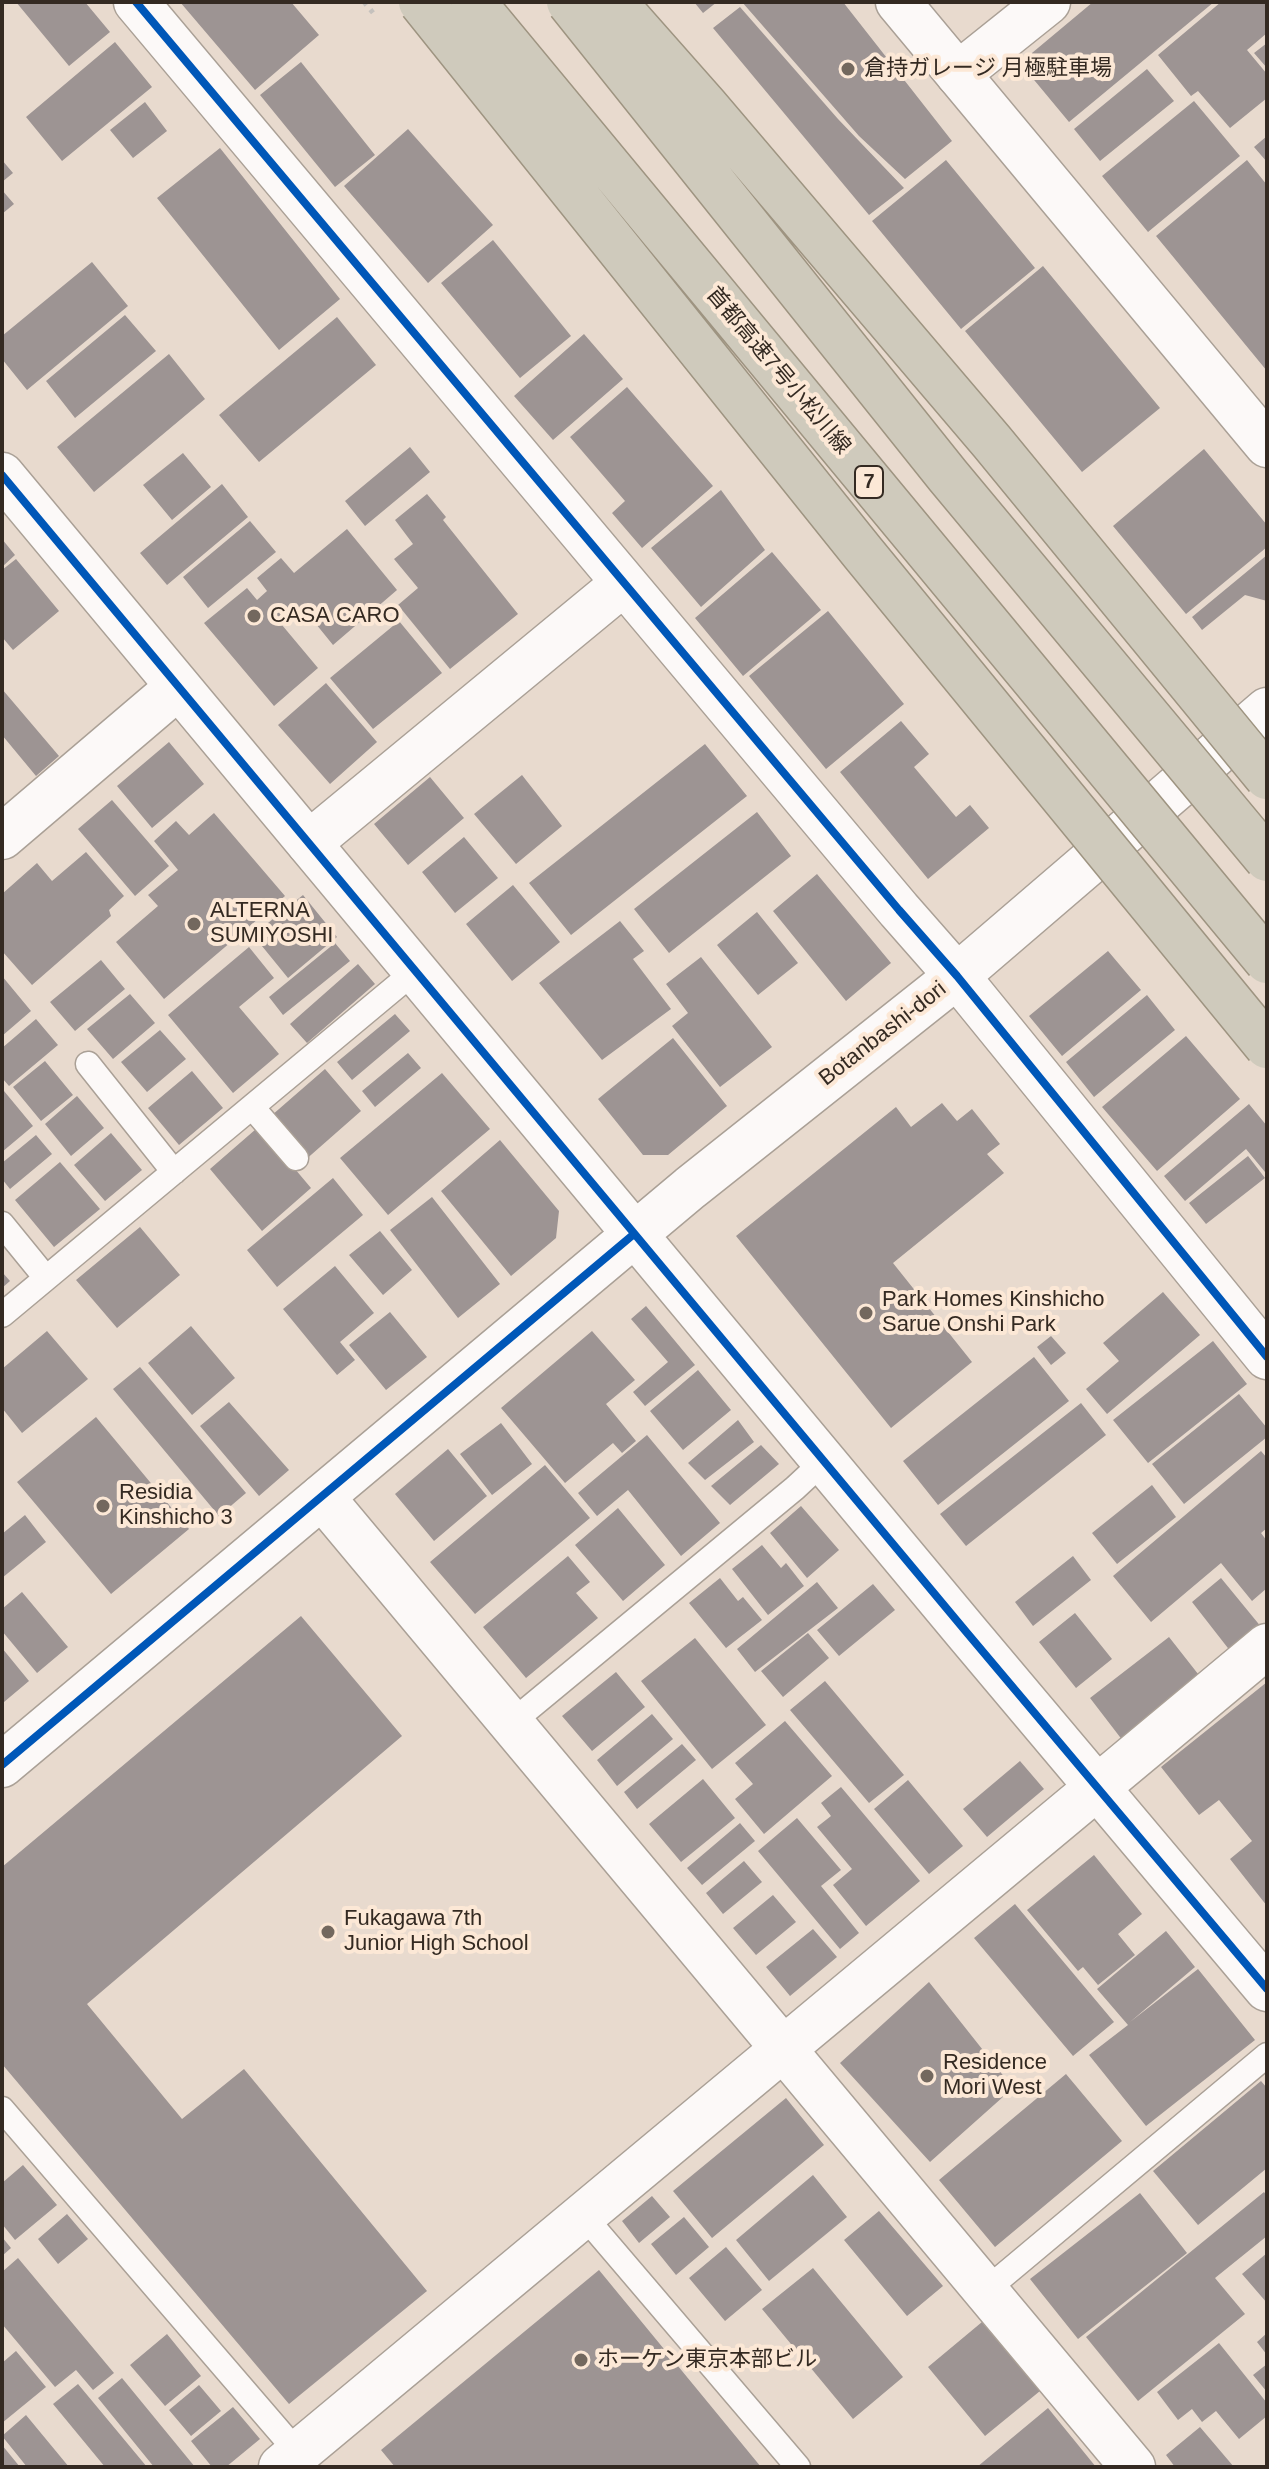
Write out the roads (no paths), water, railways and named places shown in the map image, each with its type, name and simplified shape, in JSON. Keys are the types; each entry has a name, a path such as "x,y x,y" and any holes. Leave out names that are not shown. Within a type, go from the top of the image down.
{"highway":[{"path":"421,2 873,566 1267,1046"},
{"name":"首都高速7号小松川線","path":"473,2 1267,961"},
{"path":"569,2 948,476 1267,859"},
{"path":"614,2 992,442 1267,777"}],"street":[{"path":"136,2 957,976 1267,1357"},
{"path":"898,2 1267,445"},
{"path":"958,74 1048,2"},
{"path":"2,475 1267,1989"},
{"path":"309,843 624,583"},
{"path":"2,837 178,687"},
{"name":"Botanbashi-dori","path":"2,1765 634,1234 957,976 1267,710"},
{"path":"322,1497 1133,2467"},
{"path":"307,2457 583,2215 1267,1646"}],"lane":[{"path":"2,1315 415,971"},
{"path":"88,1064 174,1172"},
{"path":"252,1107 296,1158"},
{"path":"2,1224 46,1278"},
{"path":"511,1723 824,1461"},
{"path":"985,2291 1267,2055"},
{"path":"2,2109 307,2457"},
{"path":"583,2215 798,2467"}],"place":[{"name":"倉持ガレージ 月極駐車場","path":"848,69"},
{"name":"CASA CARO","path":"254,616"},
{"name":"ALTERNA SUMIYOSHI","path":"194,924"},
{"name":"Park Homes Kinshicho Sarue Onshi Park","path":"866,1313"},
{"name":"Residia Kinshicho 3","path":"103,1506"},
{"name":"Fukagawa 7th Junior High School","path":"328,1932"},
{"name":"Residence Mori West","path":"927,2076"},
{"name":"ホーケン東京本部ビル","path":"581,2360"}]}
